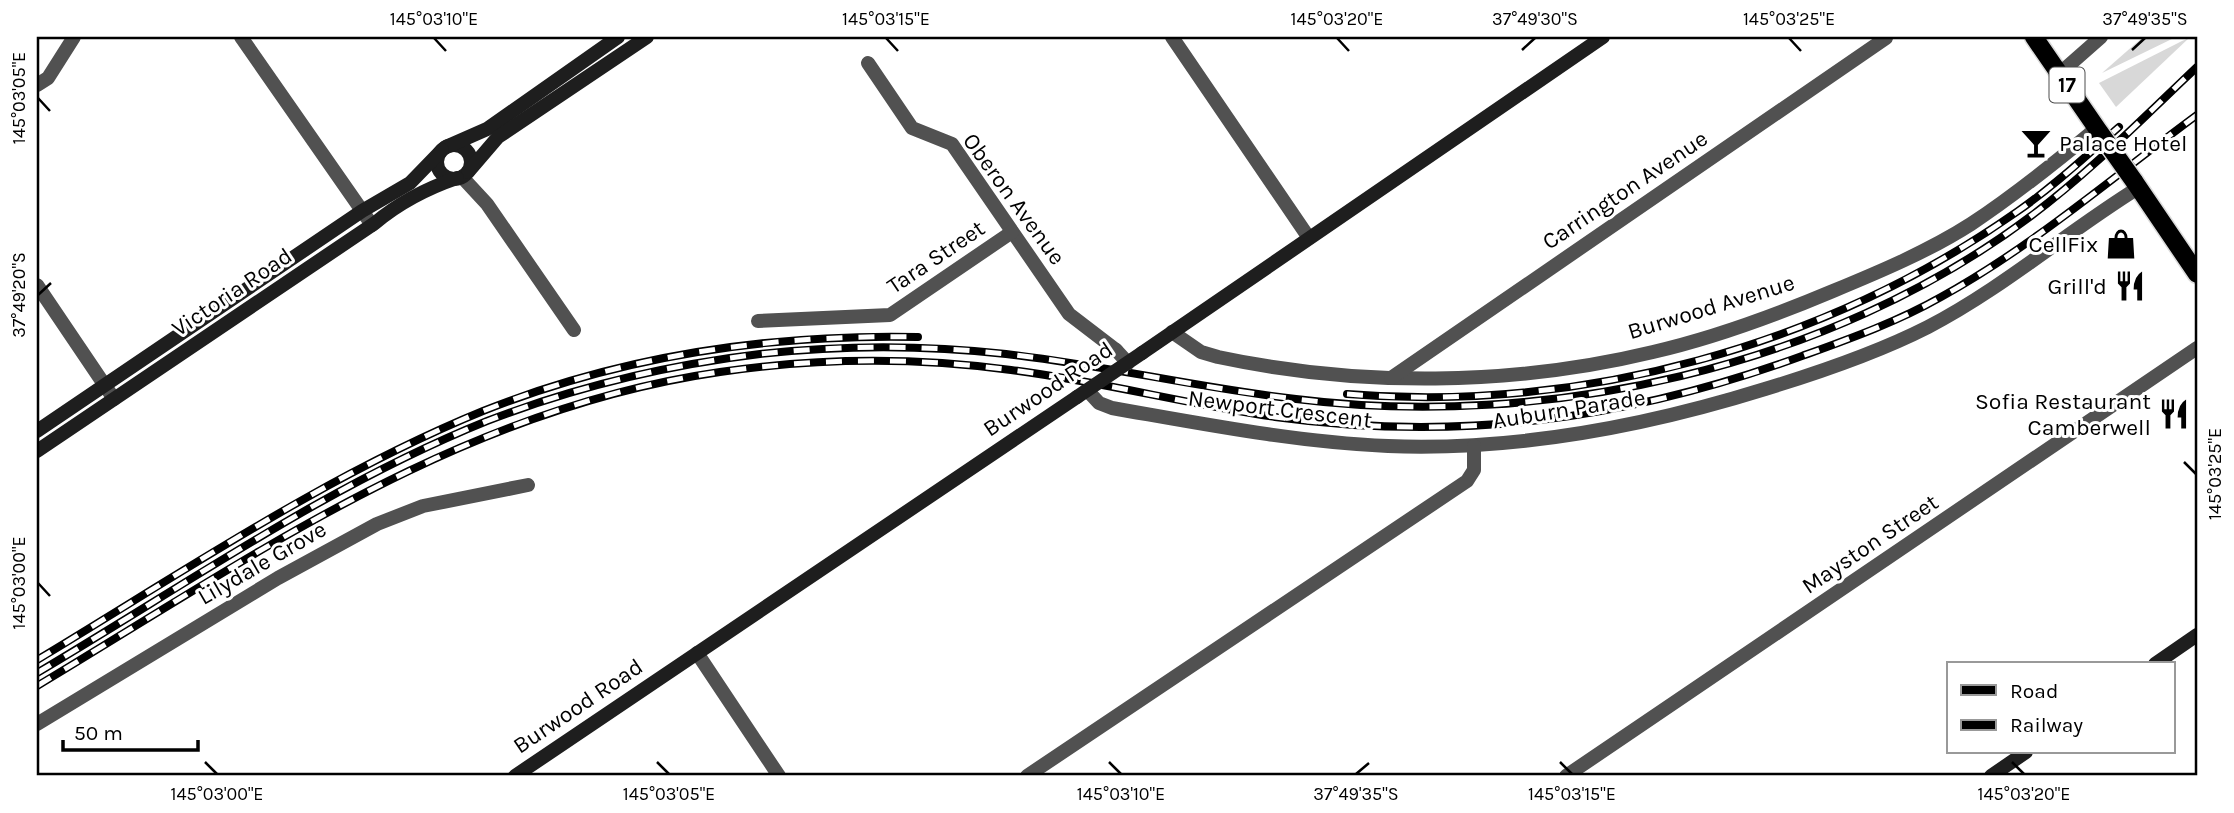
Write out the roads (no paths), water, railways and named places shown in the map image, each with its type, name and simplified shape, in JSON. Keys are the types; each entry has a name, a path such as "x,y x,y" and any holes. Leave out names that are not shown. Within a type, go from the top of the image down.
{"main road":[{"name":"17","path":"2034,37 2197,274"}],"street":[{"path":"37,85 48,78 74,37"},
{"path":"242,37 372,225"},
{"name":"Victoria Road","path":"37,432 362,211 410,183 444,148 488,129 618,37"},
{"name":"Victoria Road","path":"37,451 410,197 462,176 498,136 647,37"},
{"path":"1172,37 1309,238"},
{"name":"Burwood Road","path":"515,776 1086,395 1172,332 1604,37"},
{"path":"2059,74 2101,37"},
{"name":"Carrington Avenue","path":"1390,379 1886,38"},
{"path":"582,61 591,74"},
{"name":"Oberon Avenue","path":"868,63 912,128 952,144 1073,319 1116,350 1128,363"},
{"name":"Burwood Avenue","path":"1172,332 1201,352 1218,357 1390,379 1519,374 1653,352 1789,310 1874,274 1969,225 2099,131"},
{"path":"462,176 471,163 468,151 460,145 444,148 438,158 438,167 444,175 462,176 487,204 574,330"},
{"name":"Auburn Parade","path":"1027,776 1467,481 1474,470 1474,446 1528,442 1655,419 1739,397 1860,357 1906,338 1952,313 2136,185"},
{"name":"Tara Street","path":"758,321 890,315 1012,232"},
{"path":"37,285 114,399"},
{"name":"Mayston Street","path":"1566,776 2197,348"},
{"name":"Newport Crescent","path":"1086,395 1112,408 1280,437 1389,446 1474,446"},
{"name":"Lilydale Grove","path":"37,724 278,578 376,524 423,506 528,485"},
{"path":"2158,662 2197,635"},
{"path":"697,653 779,776"},
{"path":"1991,776 2023,754"}],"tram line":[{"path":"2028,37 2197,283"}],"railway":[{"path":"37,673 258,538 370,475 428,447 487,421 554,398 690,364 822,349 945,349 1043,359 1296,399 1390,406 1487,405 1584,395 1681,376 1775,349 1866,313 1952,269 2031,216 2075,181 2197,67"},
{"path":"37,686 281,539 363,494 448,453 535,418 625,391 720,372 829,362 938,363 1044,375 1275,417 1410,427 1476,426 1542,420 1672,396 1802,356 1873,330 1924,306 1975,277 2040,234 2197,115"},
{"path":"1347,394 1435,397 1524,392 1612,380 1698,360 1783,333 1865,299 1944,258 2018,211 2119,127"},
{"path":"37,660 311,495 367,465 483,411 588,376 697,352 807,340 918,337"}],"place":[{"name":"Palace Hotel","path":"2036,143"},
{"name":"CellFix","path":"2121,244"},
{"name":"Grill'd","path":"2130,286"},
{"name":"Sofia Restaurant Camberwell","path":"2174,414"}]}
